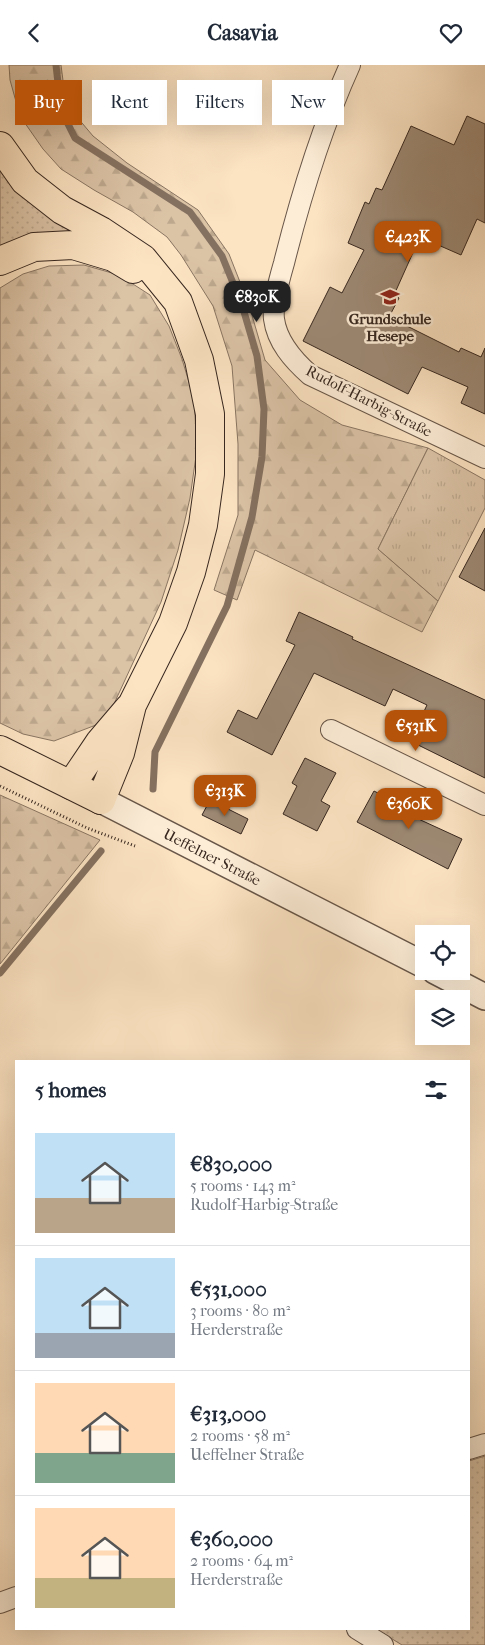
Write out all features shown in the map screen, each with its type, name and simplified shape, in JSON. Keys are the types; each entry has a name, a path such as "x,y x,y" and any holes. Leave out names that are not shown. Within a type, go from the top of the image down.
{"main road":[{"path":"0,146 25,181 62,210 101,231 142,259 178,302 199,360 210,414 210,474 203,525 191,572 173,623 132,705 120,753 101,800"},
{"path":"0,261 34,247 73,245 114,257 162,285"},
{"path":"71,785 100,743 132,705"},
{"name":"Ueffelner Straße","path":"0,750 101,800"}],"street":[{"name":"Rudolf-Harbig-Straße","path":"350,65 320,137 296,215 273,318 280,339 293,360 310,375 485,458"},
{"path":"331,730 485,805"},
{"name":"Ueffelner Straße","path":"101,800 415,960"},
{"path":"452,980 485,997"},
{"path":"470,1449 485,1444"},
{"path":"0,1603 15,1597"},
{"path":"359,1630 383,1645"}],"path":[{"path":"0,785 87,828 137,847"}],"green space":[{"path":"9,65 61,65 63,80 15,80 15,98 10,80"},
{"path":"82,123 93,136 127,163 198,210 229,254 249,305 265,360 300,400 342,425 428,448 378,549 438,601 422,632 255,550 237,600 214,590 238,515 238,444 232,366 213,306 181,255 167,237 133,212 61,169 43,149 26,125 82,125"},
{"path":"0,166 91,238 0,249"},
{"path":"84,265 119,275 150,295 169,326 182,359 194,399 197,449 190,498 178,550 161,602 113,706 96,725 54,741 23,734 0,723 0,288 23,274 49,266"},
{"path":"428,448 485,480 485,508 438,601 378,549"},
{"path":"0,795 100,840 0,964"},
{"path":"485,1456 485,1645 402,1645 378,1630 470,1630 470,1461"}],"building":[{"path":"467,116 485,124 485,223 477,219 461,255 420,237 394,295 399,298 389,317 459,352 461,348 481,357 485,348 485,414 461,403 468,387 422,367 408,394 303,341 330,287 342,293 364,250 348,243 365,202 369,204 376,188 382,190 411,126 454,145"},
{"path":"485,528 485,591 459,577"},
{"path":"299,612 353,637 352,639 485,700 485,778 410,741 427,705 393,689 385,706 314,673 272,755 227,732 238,710 257,719 295,645 286,641"},
{"path":"305,758 336,773 321,801 330,806 317,831 283,814 297,786 292,783"},
{"path":"374,791 403,806 401,811 462,839 448,869 357,822"},
{"path":"210,800 248,819 241,834 202,815"}],"waterway":[{"path":"56,65 61,110 75,138 190,212 222,256 242,305 257,356 264,409 262,457 252,517 227,606 155,752 153,789"},
{"path":"0,973 101,851"}],"place":[{"name":"Grundschule Hesepe","path":"390,297"}]}
